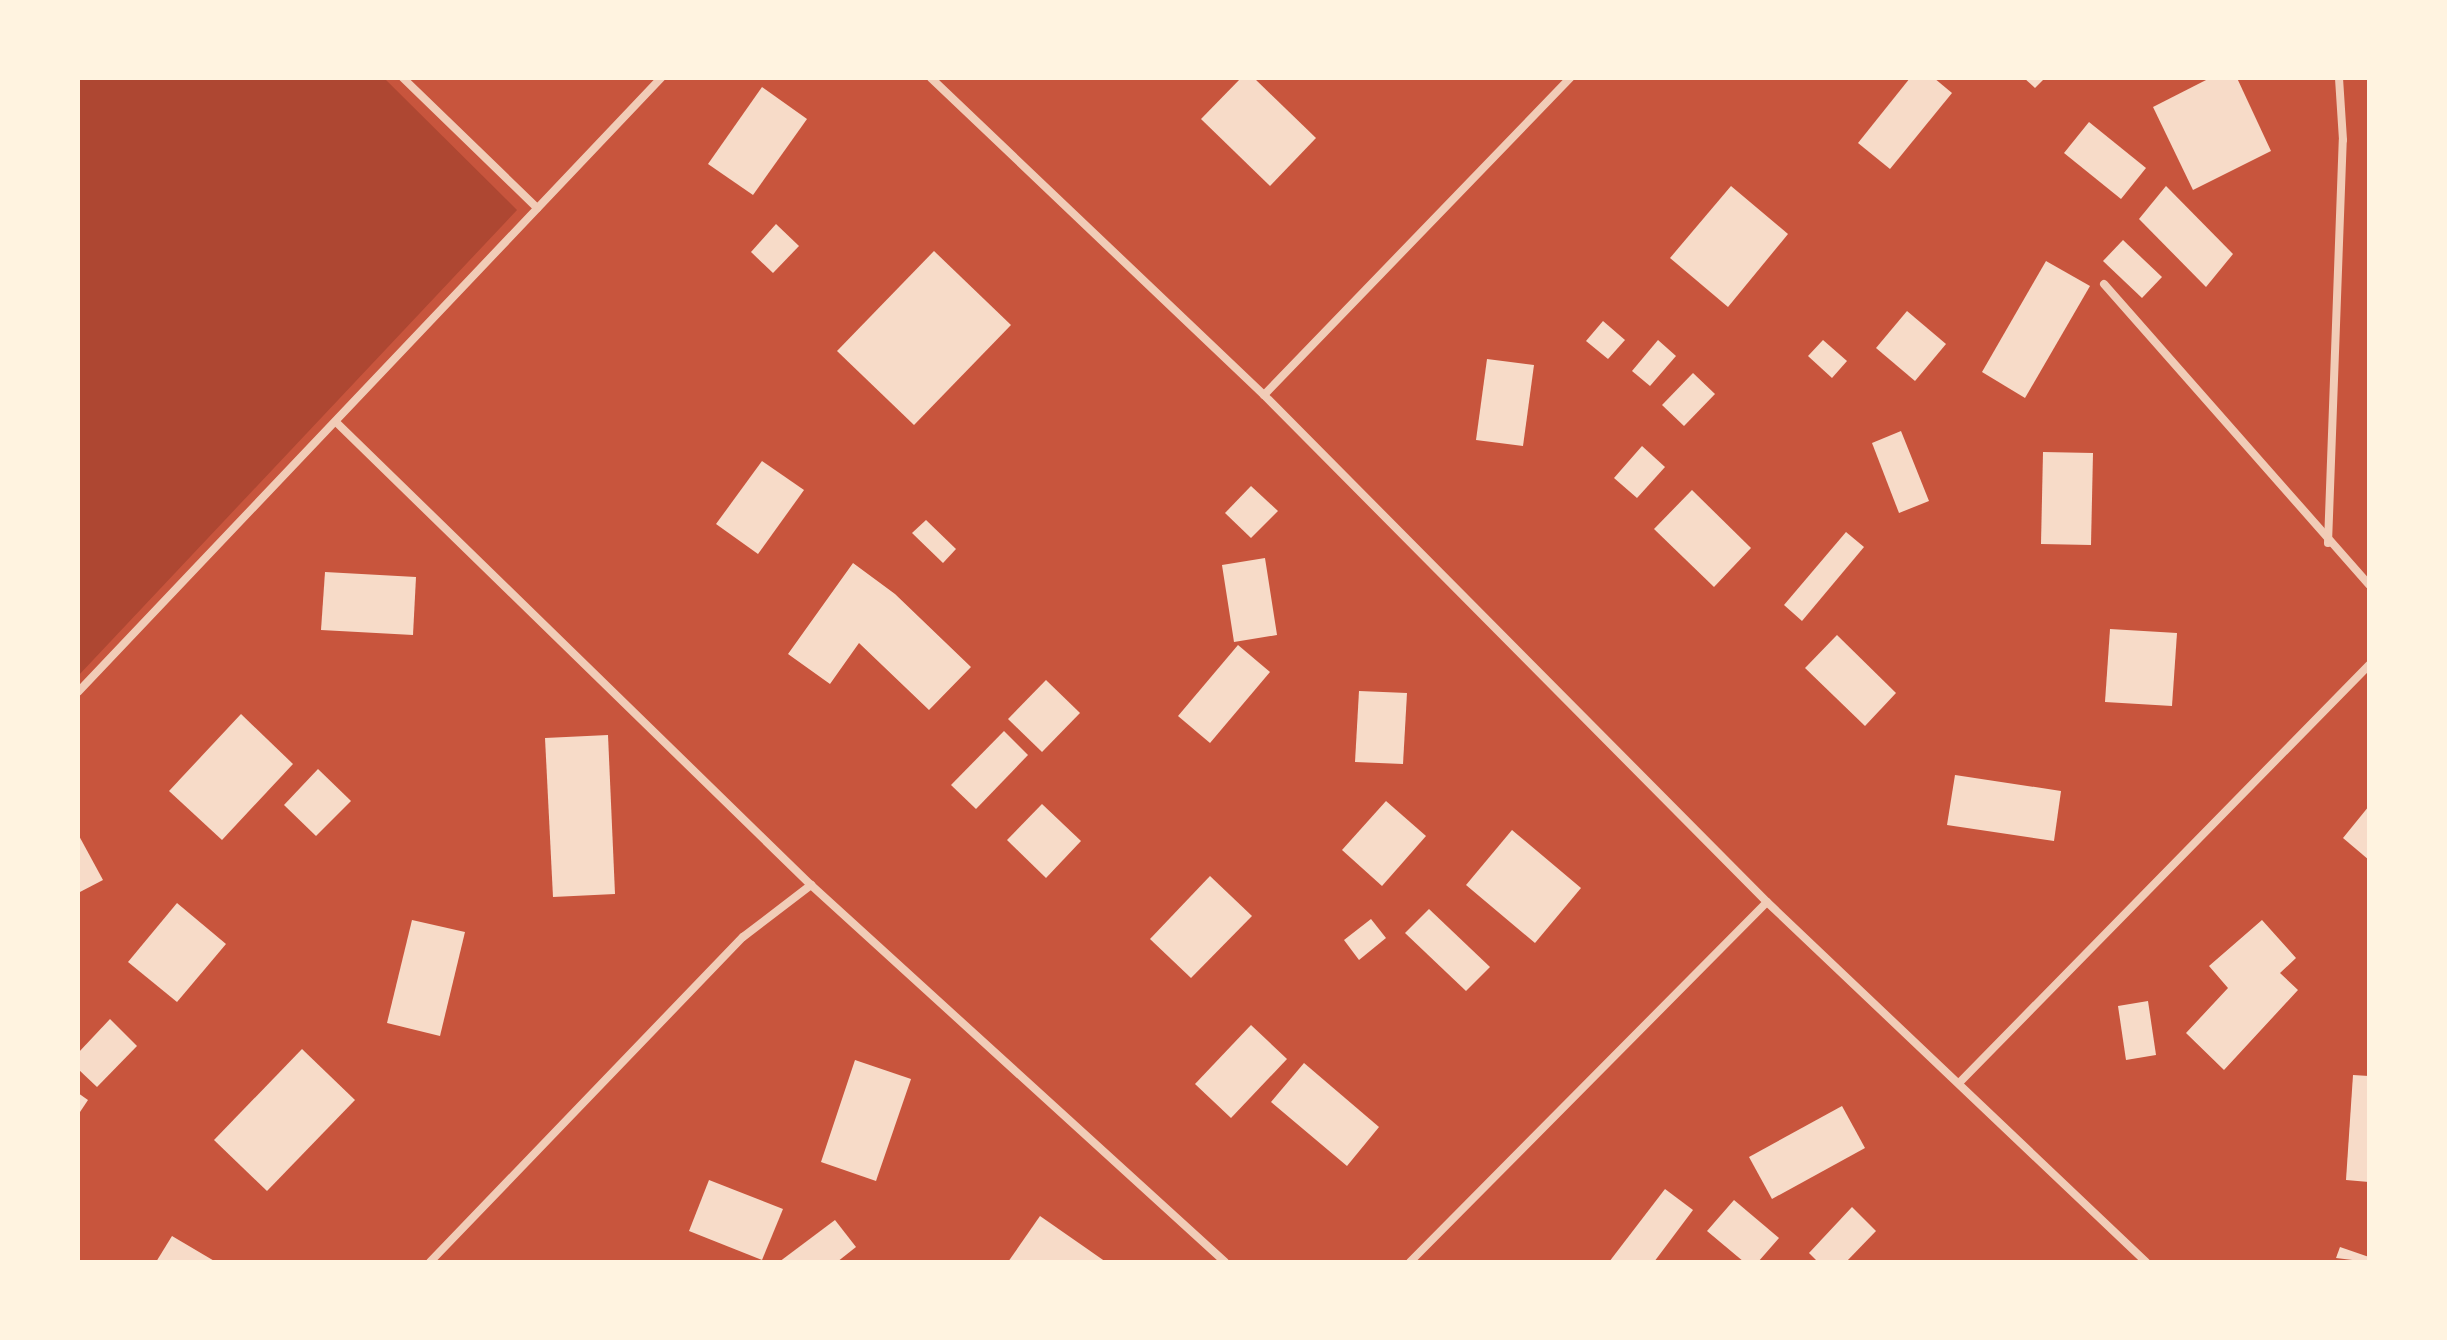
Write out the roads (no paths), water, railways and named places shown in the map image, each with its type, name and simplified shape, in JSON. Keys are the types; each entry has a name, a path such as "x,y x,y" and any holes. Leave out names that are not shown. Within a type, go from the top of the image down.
{"street":[{"path":"403,78 537,208"},
{"path":"78,692 337,423 661,78"},
{"path":"931,78 1264,395 1767,902 1960,1082 2146,1262"},
{"path":"1264,395 1570,78"},
{"path":"2328,543 2343,140 2339,78"},
{"path":"2104,284 2328,543 2369,585"},
{"path":"337,423 811,885 1225,1262"},
{"path":"1960,1082 2369,665"},
{"path":"430,1262 743,937 811,885"},
{"path":"1410,1262 1767,902"}]}
